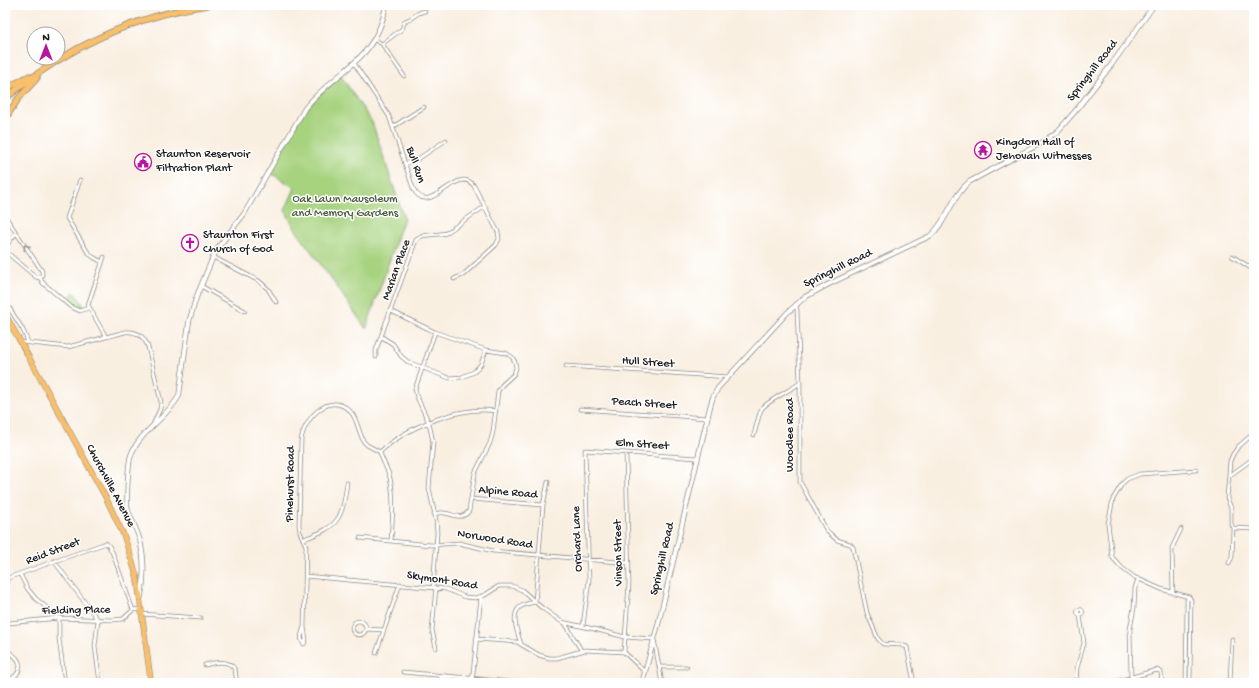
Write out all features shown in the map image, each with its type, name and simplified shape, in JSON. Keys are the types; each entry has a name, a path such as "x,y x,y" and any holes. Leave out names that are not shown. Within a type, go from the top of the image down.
{"highway":[{"path":"5,88 104,36 139,22 172,12 208,5"},
{"path":"5,99 34,76 69,54"},
{"path":"5,119 18,99 32,83 43,72 69,54"}],"main road":[{"name":"Churchville Avenue","path":"5,314 127,542 137,577 151,683"}],"street":[{"path":"140,601 143,584 142,546 127,504 129,464 134,449 152,426 173,404 180,392 188,327 201,286 219,246 244,214 305,108 314,98 367,51 375,40 382,20 385,5"},
{"name":"Springhill Road","path":"642,682 654,639 707,418 715,394 796,304 816,290 930,236 961,190 969,182 1052,136 1077,109 1154,5"},
{"path":"382,44 402,29 406,21 411,20 418,12 425,11"},
{"path":"375,40 382,44 404,76"},
{"name":"Bull Run","path":"354,63 387,111 414,190 420,196 426,198 433,197 458,181 465,180 472,183 498,234 497,243 463,275 454,279"},
{"path":"393,128 424,107"},
{"path":"405,164 418,159 446,140"},
{"path":"80,180 67,218 87,251 93,257 102,262"},
{"name":"Marian Place","path":"376,357 376,350 418,239 424,235 446,233 484,206"},
{"path":"5,216 42,271 40,278"},
{"path":"5,247 16,233"},
{"path":"5,252 36,277 40,278 43,283 75,310 82,311 88,308"},
{"path":"1232,256 1244,265 1253,268"},
{"path":"104,257 88,303 88,308 106,337"},
{"path":"213,257 260,281 268,289 276,302"},
{"path":"201,286 245,311"},
{"path":"5,301 23,330 28,342"},
{"name":"Woodlee Road","path":"796,304 800,384 800,483 827,531 837,540 850,544 853,547 867,615 878,639 883,644 901,645 907,647 914,683"},
{"path":"391,311 435,332 486,350 508,354 516,365 513,376 498,390 493,432 490,443 475,473 469,511 462,516 456,516 443,512 434,514"},
{"path":"5,330 12,327"},
{"path":"21,342 64,347 125,332 132,332 139,335 146,343 161,399 160,408 152,426"},
{"path":"435,332 415,392 429,423 433,447 429,488 437,530 432,630 436,648"},
{"path":"382,337 393,344 406,361 449,378 464,376 474,372 479,367 486,350"},
{"name":"Hull Street","path":"566,366 729,377"},
{"path":"754,435 762,409 781,394 800,384"},
{"name":"Pinehurst Road","path":"304,627 306,546 299,526 301,439 306,425 316,412 324,406 332,404 340,405 346,408 354,418 363,441 380,452"},
{"path":"392,541 391,484 389,474 381,458 380,452 403,434 429,423 464,411 482,409 496,411"},
{"name":"Peach Street","path":"580,409 707,418"},
{"path":"1229,562 1232,557 1233,528 1231,524 1231,508 1227,498 1230,461 1233,454 1241,444 1254,433"},
{"name":"Elm Street","path":"585,450 698,458"},
{"name":"Orchard Lane","path":"583,626 589,583 587,560 585,450"},
{"name":"Vinson Street","path":"624,652 629,584 626,453"},
{"path":"1229,476 1254,458"},
{"path":"1189,597 1173,593 1138,579 1122,568 1112,557 1108,524 1110,510 1117,490 1127,479 1140,474 1196,470"},
{"path":"521,644 516,620 517,611 521,606 535,602 543,505 548,482"},
{"path":"304,539 326,530 337,520 341,512 347,483"},
{"name":"Alpine Road","path":"471,499 543,505"},
{"path":"1233,528 1254,529"},
{"path":"1173,593 1172,548 1180,529"},
{"name":"Norwood Road","path":"360,538 436,544 459,543 484,550 628,563"},
{"name":"Reid Street","path":"6,579 105,543 109,546 133,610"},
{"path":"54,561 98,620 95,646 100,683"},
{"path":"20,574 28,590 35,598 59,618 59,640 65,683"},
{"path":"137,577 143,576"},
{"name":"Skymont Road","path":"305,576 435,588 449,590 466,597 481,597 499,586 510,585 522,590 553,616 565,623 625,637 654,639"},
{"path":"5,591 6,579"},
{"path":"1131,678 1130,629 1134,608 1135,589 1138,579"},
{"path":"376,653 400,584"},
{"path":"472,683 481,597"},
{"path":"1186,683 1187,600 1189,597"},
{"path":"1189,597 1191,600 1190,683"},
{"name":"Fielding Place","path":"9,623 59,618 113,620 123,618 133,610 201,618"},
{"path":"1076,683 1077,668 1084,643 1080,615"},
{"path":"359,621 365,624 366,629 364,634 359,636 354,634 352,628 354,623 359,621"},
{"path":"565,623 581,650"},
{"path":"366,629 384,630"},
{"path":"476,639 521,644 539,655 549,658 558,658 581,650 624,652 645,672"},
{"path":"654,639 662,683"},
{"path":"1230,683 1232,639"},
{"path":"5,649 17,658 20,667 16,676 5,682"},
{"path":"206,665 214,662 229,664 235,670 237,683"},
{"path":"659,667 687,667"},
{"path":"1111,683 1156,670 1160,671 1161,673 1162,683"},
{"path":"403,672 523,683"},
{"path":"440,683 441,676"}],"green space":[{"name":"Oak Lawn Mausoleum and Memory Gardens","path":"341,76 372,122 404,218 366,329 295,229 285,210 295,188 269,172 299,118 313,100"},
{"path":"74,292 84,306 81,308 76,307 67,300"}],"place":[{"name":"Kingdom Hall of Jehovah Witnesses","path":"983,150"},
{"name":"Staunton Reservoir Filtration Plant","path":"143,162"},
{"name":"Staunton First Church of God","path":"190,243"}]}
